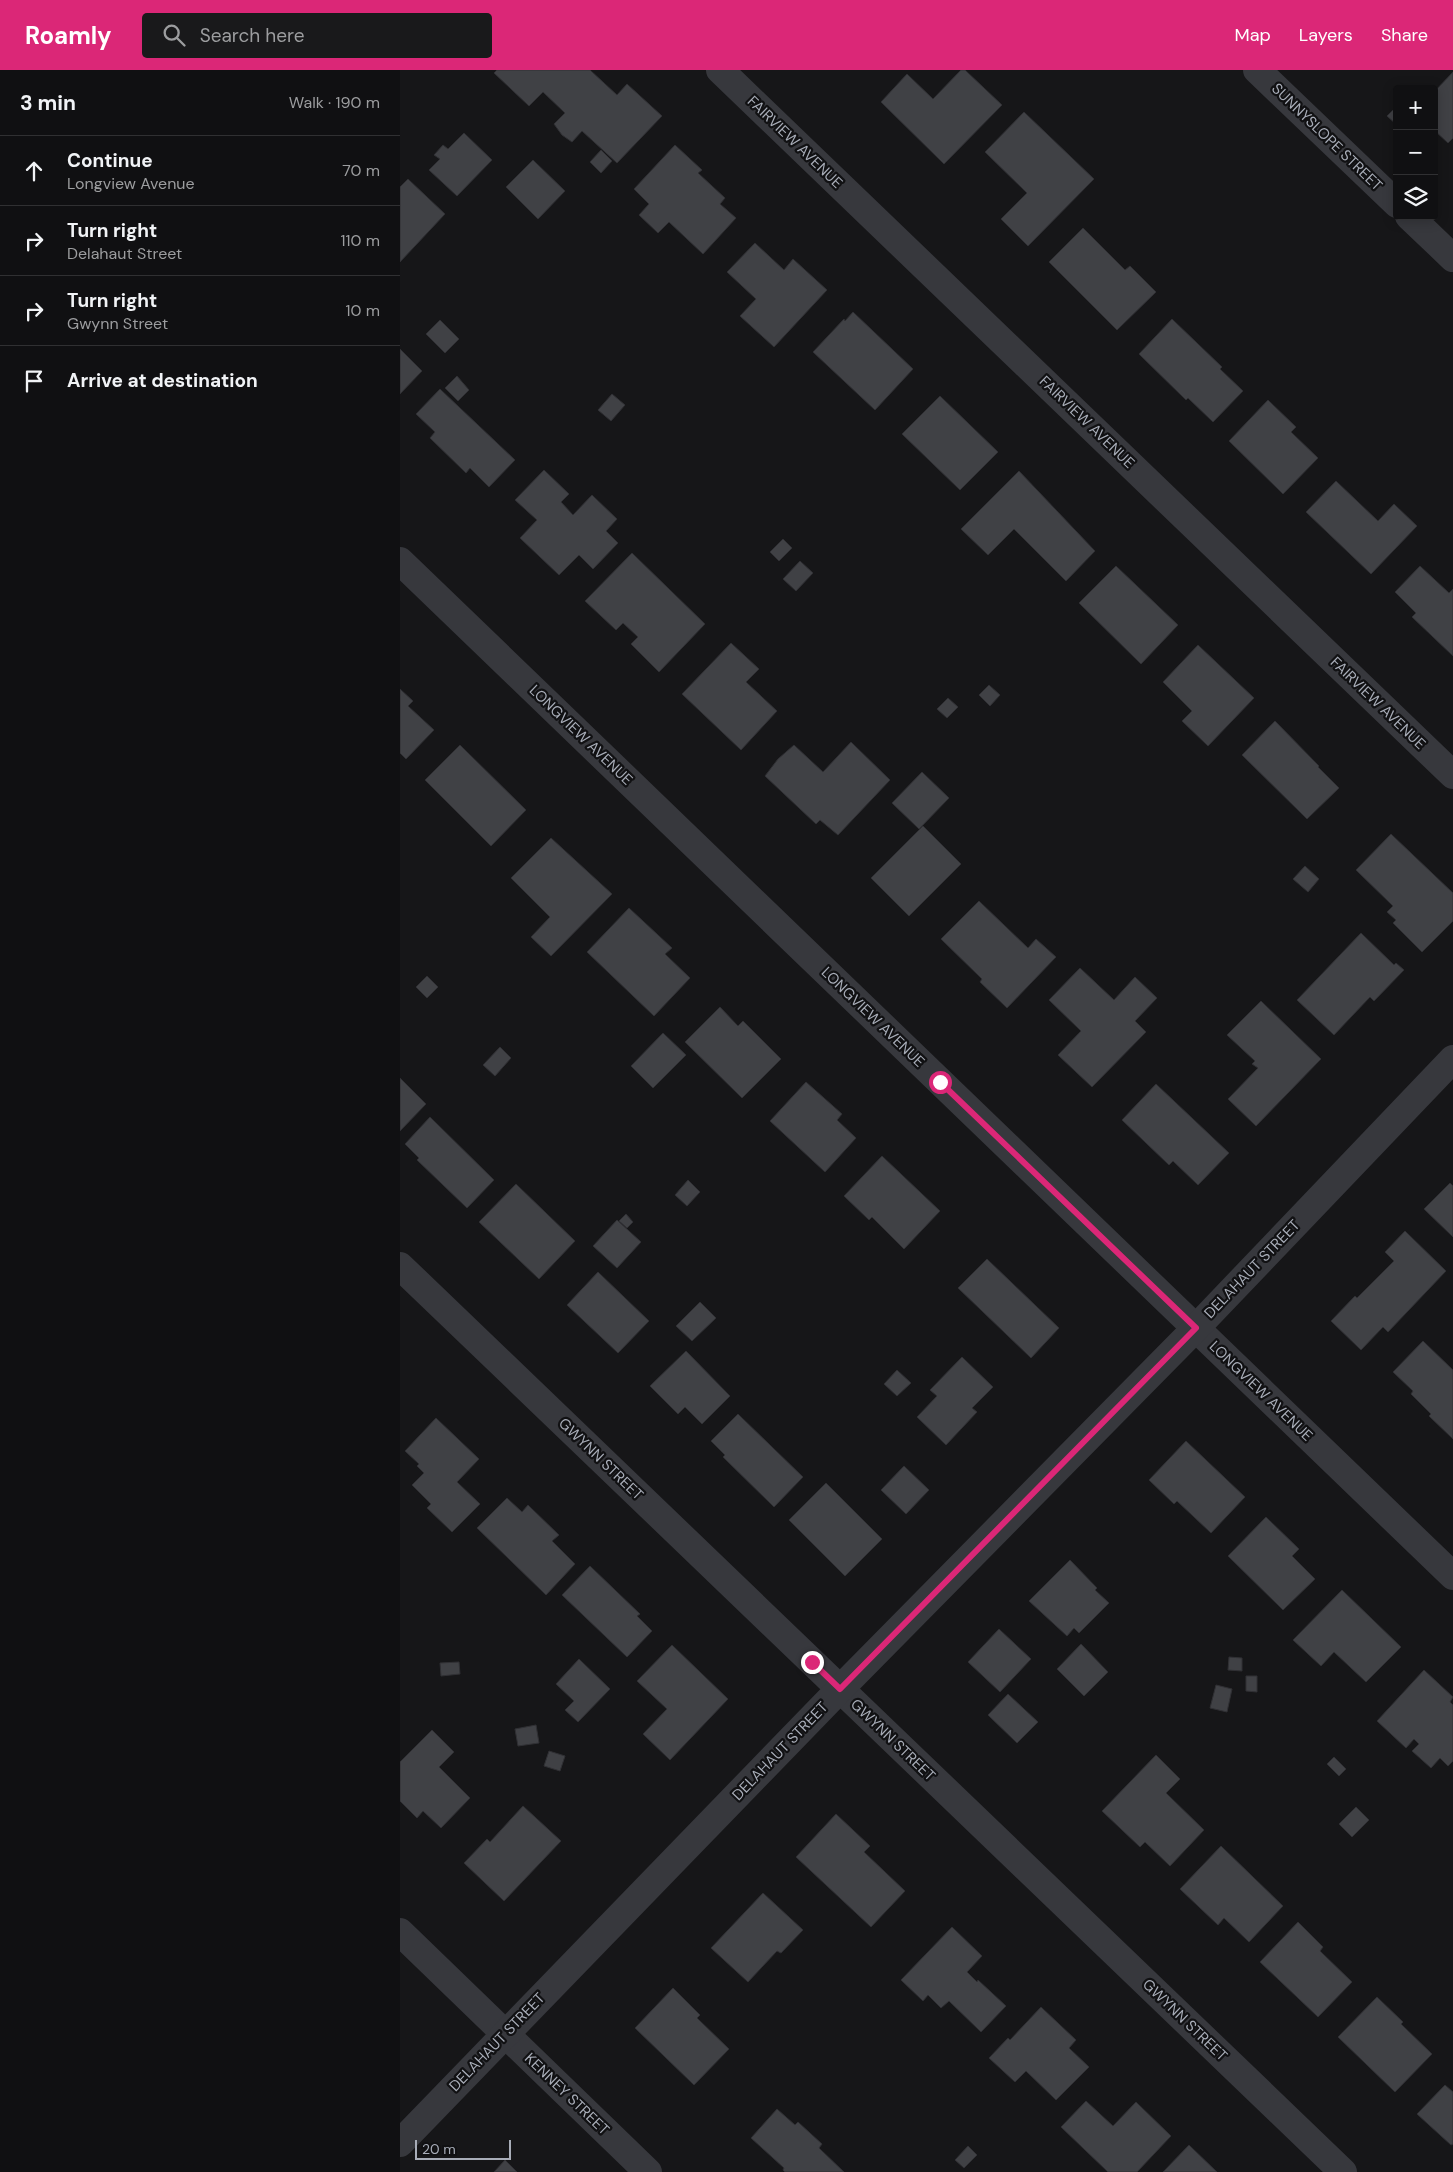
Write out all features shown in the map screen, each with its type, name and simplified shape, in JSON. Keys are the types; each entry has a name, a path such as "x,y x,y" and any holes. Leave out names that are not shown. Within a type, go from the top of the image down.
{"street":[{"name":"FAIRVIEW AVENUE","path":"720,70 1453,775"},
{"name":"SUNNYSLOPE STREET","path":"1257,70 1393,200"},
{"path":"1413,220 1453,258"},
{"name":"LONGVIEW AVENUE","path":"400,561 1453,1576"},
{"name":"DELAHAUT STREET","path":"400,2143 840,1689 1196,1328 1453,1059"},
{"name":"GWYNN STREET","path":"400,1266 1344,2172"},
{"name":"KENNEY STREET","path":"400,1932 648,2172"}],"building":[{"path":"497,70 590,70 617,95 627,84 662,116 617,163 582,131 572,142 562,135 554,124 565,113 543,92 529,106 494,73"},
{"path":"961,70 965,70 1002,105 944,164 881,102 907,74 933,99"},
{"path":"1453,72 1453,138 1448,143 1438,134 1438,88"},
{"path":"1393,110 1393,121 1387,116"},
{"path":"1024,112 1094,179 1028,246 1001,219 1027,193 985,152"},
{"path":"464,133 492,160 457,196 429,170 440,159 434,155 443,145 448,149"},
{"path":"675,145 702,170 698,173 725,198 720,204 736,218 703,254 669,222 658,233 639,215 649,204 634,189"},
{"path":"601,150 612,161 601,173 590,162"},
{"path":"533,160 565,191 538,219 506,187"},
{"path":"408,179 445,214 400,262 400,187"},
{"path":"1083,228 1125,270 1130,266 1156,292 1117,330 1049,262"},
{"path":"755,243 784,270 793,259 827,290 774,347 740,316 756,299 727,272"},
{"path":"853,312 913,369 875,410 813,352"},
{"path":"1172,319 1222,367 1220,369 1243,391 1213,422 1188,398 1186,400 1139,354"},
{"path":"440,320 459,339 445,353 426,334"},
{"path":"400,349 422,371 400,394"},
{"path":"457,376 469,390 458,401 445,388"},
{"path":"440,389 515,460 489,487 470,468 466,473 430,438 435,432 416,414"},
{"path":"612,394 625,405 611,421 598,410"},
{"path":"940,396 998,452 960,490 902,434"},
{"path":"1268,400 1296,427 1291,432 1318,458 1283,494 1229,441"},
{"path":"544,470 569,494 561,502 573,515 592,495 617,519 606,531 618,543 593,569 579,555 559,575 520,538 537,520 515,500"},
{"path":"1019,471 1095,551 1066,581 1014,529 988,555 961,529"},
{"path":"1336,481 1378,521 1394,504 1417,526 1371,574 1306,512"},
{"path":"783,539 792,548 779,561 770,552"},
{"path":"632,553 705,624 659,672 631,644 638,637 623,623 616,630 585,601"},
{"path":"800,561 813,573 796,591 783,579"},
{"path":"1116,566 1178,625 1141,664 1079,603"},
{"path":"1420,566 1449,593 1453,589 1453,656 1412,617 1416,613 1395,592"},
{"path":"731,643 759,669 746,682 777,711 741,750 682,694"},
{"path":"1198,645 1254,698 1208,746 1182,721 1192,711 1163,682"},
{"path":"989,685 1000,695 990,706 979,695"},
{"path":"400,689 413,701 408,706 434,730 406,759 400,753"},
{"path":"948,698 958,707 947,718 937,709"},
{"path":"1275,721 1339,788 1307,819 1242,755"},
{"path":"851,742 890,780 838,835 820,820 816,824 765,776 778,759 794,745 823,772"},
{"path":"460,745 526,810 491,846 425,780"},
{"path":"922,772 949,798 919,829 892,803"},
{"path":"923,826 961,864 909,916 871,878"},
{"path":"1391,834 1453,893 1453,921 1422,952 1393,923 1396,920 1387,912 1393,906 1356,870"},
{"path":"551,838 612,894 551,956 531,937 550,917 511,878"},
{"path":"1305,866 1319,879 1308,892 1293,879"},
{"path":"979,901 1028,948 1036,939 1056,957 1007,1008 980,982 982,979 941,939"},
{"path":"629,908 672,948 665,954 690,978 654,1016 587,952"},
{"path":"1361,933 1394,965 1396,963 1404,970 1374,1001 1370,997 1334,1035 1297,1000"},
{"path":"1080,968 1114,1000 1135,977 1157,998 1135,1021 1146,1032 1092,1087 1058,1055 1081,1031 1049,1000"},
{"path":"427,976 438,987 427,998 416,987"},
{"path":"1261,1001 1321,1059 1256,1126 1228,1099 1258,1068 1252,1064 1255,1061 1227,1035"},
{"path":"720,1007 738,1026 743,1021 781,1059 742,1098 685,1042"},
{"path":"663,1033 686,1055 653,1088 631,1066"},
{"path":"500,1047 511,1058 495,1076 483,1065"},
{"path":"400,1078 426,1104 400,1131"},
{"path":"806,1082 842,1114 837,1120 856,1138 825,1172 770,1121"},
{"path":"1156,1084 1229,1153 1198,1185 1173,1161 1169,1165 1122,1120"},
{"path":"430,1117 494,1180 467,1208 417,1160 419,1158 405,1144"},
{"path":"882,1156 940,1211 904,1249 872,1217 869,1220 844,1196"},
{"path":"688,1180 700,1192 687,1206 675,1195"},
{"path":"1450,1183 1453,1186 1453,1237 1424,1209"},
{"path":"516,1184 575,1241 539,1279 479,1222"},
{"path":"626,1214 633,1222 627,1228 619,1221"},
{"path":"617,1220 641,1242 617,1268 593,1246"},
{"path":"1405,1231 1446,1271 1388,1332 1383,1327 1361,1350 1331,1321 1355,1296 1357,1298 1394,1261 1385,1252"},
{"path":"987,1259 1059,1328 1031,1358 958,1288"},
{"path":"598,1272 649,1321 618,1353 567,1305"},
{"path":"700,1302 716,1318 692,1341 676,1326"},
{"path":"1423,1341 1453,1370 1453,1439 1429,1416 1431,1414 1411,1394 1413,1391 1393,1372"},
{"path":"686,1351 730,1396 702,1424 685,1407 678,1414 650,1386"},
{"path":"962,1357 993,1387 972,1408 977,1412 946,1445 917,1417 937,1396 930,1390"},
{"path":"897,1370 911,1383 897,1396 884,1384"},
{"path":"738,1414 803,1477 774,1507 723,1457 725,1455 711,1441"},
{"path":"436,1418 479,1459 457,1482 480,1504 452,1532 427,1508 431,1504 412,1485 424,1473 417,1466 419,1464 405,1451"},
{"path":"1186,1441 1245,1497 1211,1533 1177,1501 1174,1504 1149,1480"},
{"path":"904,1466 929,1490 906,1514 881,1490"},
{"path":"826,1483 882,1539 845,1576 789,1520"},
{"path":"507,1498 522,1512 528,1505 559,1535 552,1541 575,1564 546,1595 477,1528"},
{"path":"1266,1517 1299,1549 1292,1556 1315,1579 1283,1610 1228,1556"},
{"path":"1070,1560 1097,1588 1095,1590 1109,1603 1079,1633 1074,1628 1067,1636 1029,1601"},
{"path":"590,1566 640,1614 637,1616 652,1631 627,1657 562,1595"},
{"path":"1342,1590 1401,1647 1366,1682 1334,1652 1321,1666 1293,1640"},
{"path":"999,1629 1031,1659 1000,1692 968,1662"},
{"path":"1081,1644 1108,1672 1084,1696 1057,1669"},
{"path":"672,1645 728,1699 670,1760 643,1734 667,1709 637,1681"},
{"path":"1229,1657 1242,1658 1242,1671 1228,1670"},
{"path":"579,1659 610,1689 578,1722 565,1710 574,1701 556,1684"},
{"path":"459,1662 460,1674 441,1676 440,1663"},
{"path":"1424,1670 1453,1697 1450,1702 1453,1705 1453,1761 1448,1766 1440,1758 1431,1768 1412,1751 1419,1744 1414,1739 1406,1748 1377,1721"},
{"path":"1246,1676 1257,1676 1257,1692 1246,1691"},
{"path":"1216,1685 1232,1689 1227,1712 1210,1708"},
{"path":"1008,1694 1038,1722 1017,1743 988,1715"},
{"path":"536,1725 539,1743 518,1746 515,1729"},
{"path":"432,1730 454,1752 439,1767 470,1798 441,1828 423,1811 417,1818 400,1801 400,1762"},
{"path":"549,1751 565,1756 560,1771 544,1766"},
{"path":"1156,1755 1180,1779 1166,1793 1204,1830 1170,1866 1145,1842 1140,1847 1102,1811"},
{"path":"1334,1757 1346,1769 1339,1776 1327,1764"},
{"path":"523,1806 561,1841 504,1901 464,1863 487,1839 490,1842"},
{"path":"1356,1807 1369,1820 1352,1837 1339,1824"},
{"path":"836,1814 870,1846 864,1852 905,1891 871,1927 796,1857"},
{"path":"1221,1846 1283,1906 1249,1942 1224,1918 1218,1925 1180,1889"},
{"path":"763,1893 803,1930 781,1953 777,1951 748,1982 711,1948"},
{"path":"1298,1922 1323,1947 1320,1951 1352,1982 1318,2017 1260,1962"},
{"path":"952,1927 982,1956 967,1972 1006,2006 981,2032 949,2001 941,2008 928,1995 923,2001 901,1980"},
{"path":"673,1988 700,2015 697,2018 729,2049 694,2085 635,2028"},
{"path":"1377,1997 1432,2054 1395,2092 1338,2037"},
{"path":"1041,2007 1076,2040 1069,2048 1089,2067 1056,2100 1026,2071 1015,2082 989,2058 1008,2038 1010,2040"},
{"path":"1445,2085 1453,2092 1453,2144 1451,2145 1417,2114"},
{"path":"1086,2101 1113,2126 1136,2102 1171,2136 1137,2172 1108,2172 1061,2127"},
{"path":"777,2109 795,2125 798,2122 822,2144 819,2148 844,2172 785,2172 784,2168 751,2138"},
{"path":"1189,2145 1217,2172 1163,2172"},
{"path":"968,2146 977,2155 964,2168 955,2160"},
{"path":"505,2160 517,2172 494,2172"}],"route":[{"path":"812,1662 840,1689 1196,1328 940,1082"}]}
